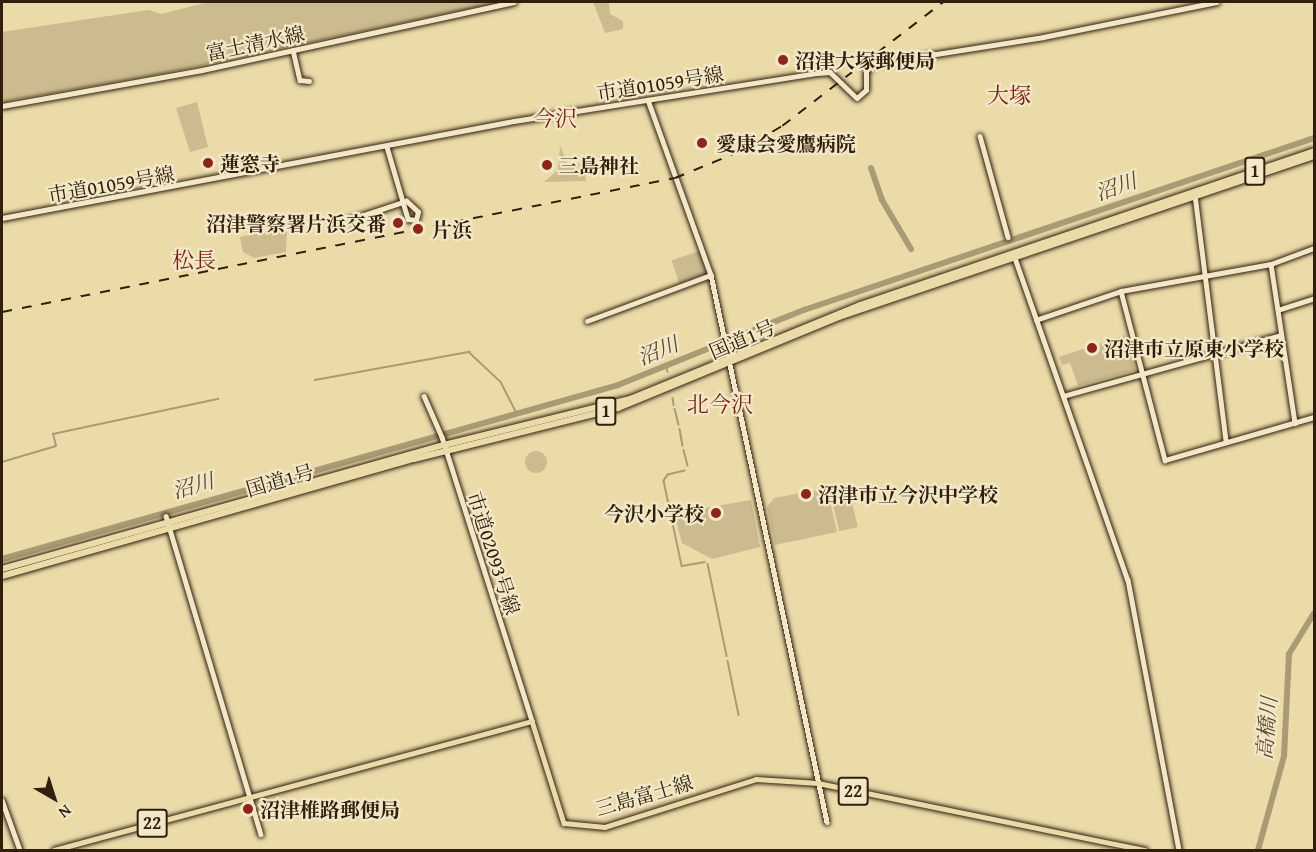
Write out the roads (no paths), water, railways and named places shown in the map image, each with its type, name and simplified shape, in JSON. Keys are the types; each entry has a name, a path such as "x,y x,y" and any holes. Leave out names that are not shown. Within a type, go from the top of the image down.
{"highway":[{"name":"国道1号","path":"2,569 444,444 605,406 839,317 1015,258 1314,151"},
{"name":"国道1号","path":"730,359 860,305 1314,156"},
{"name":"国道1号","path":"2,576 167,522"}],"main road":[{"name":"三島富士線","path":"532,721 564,823 605,827 743,780 818,783 1145,850"},
{"name":"22","path":"54,850 532,721"}],"street":[{"name":"富士清水線","path":"2,106 293,50 514,2"},
{"name":"市道01059号線","path":"2,218 648,100 830,72 849,94 857,98 867,90 866,71 873,64 1043,37 1216,2"},
{"path":"293,50 300,80 309,81"},
{"path":"648,100 711,275 827,822"},
{"path":"980,136 1008,237"},
{"path":"349,220 406,201 387,147"},
{"path":"1195,194 1209,276 1226,442"},
{"path":"1036,320 1121,291 1271,264 1314,248"},
{"path":"1015,258 1128,580 1179,850"},
{"path":"1271,264 1295,423"},
{"path":"587,321 711,275"},
{"path":"1121,291 1166,460 1314,417"},
{"path":"1278,310 1314,298"},
{"path":"1064,396 1217,351 1281,335"},
{"name":"市道02093号線","path":"424,396 444,444 532,721"},
{"path":"167,522 261,834"},
{"path":"2,800 20,850"}],"waterway":[{"name":"沼川","path":"2,559 618,385 804,310 1314,138"},
{"path":"871,168 882,200 911,249"},
{"path":"315,380 469,352 501,382 516,412"},
{"name":"沼川","path":"666,365 668,372"},
{"path":"673,398 674,405"},
{"path":"2,462 56,446 53,434 218,399"},
{"path":"675,409 679,425"},
{"path":"680,429 683,446"},
{"path":"684,450 688,466"},
{"path":"685,471 668,475 664,481 682,566 705,562"},
{"path":"708,564 727,656"},
{"name":"高橋川","path":"1258,850 1284,756 1289,654 1314,613"},
{"path":"728,661 739,715"}],"railway":[{"path":"2,312 675,178 738,152 782,126 943,2"}],"place":[{"name":"沼津大塚郵便局","path":"783,60"},
{"name":"愛康会愛鷹病院","path":"702,143"},
{"name":"蓮窓寺","path":"208,163"},
{"name":"三島神社","path":"547,165"},
{"name":"沼津警察署片浜交番","path":"398,223"},
{"name":"片浜","path":"418,229"},
{"name":"沼津市立原東小学校","path":"1092,348"},
{"name":"沼津市立今沢中学校","path":"806,494"},
{"name":"今沢小学校","path":"716,513"},
{"name":"沼津椎路郵便局","path":"248,809"}],"district":[{"name":"大塚","path":"1009,96"},
{"name":"今沢","path":"555,119"},
{"name":"松長","path":"194,261"},
{"name":"北今沢","path":"720,405"}]}
